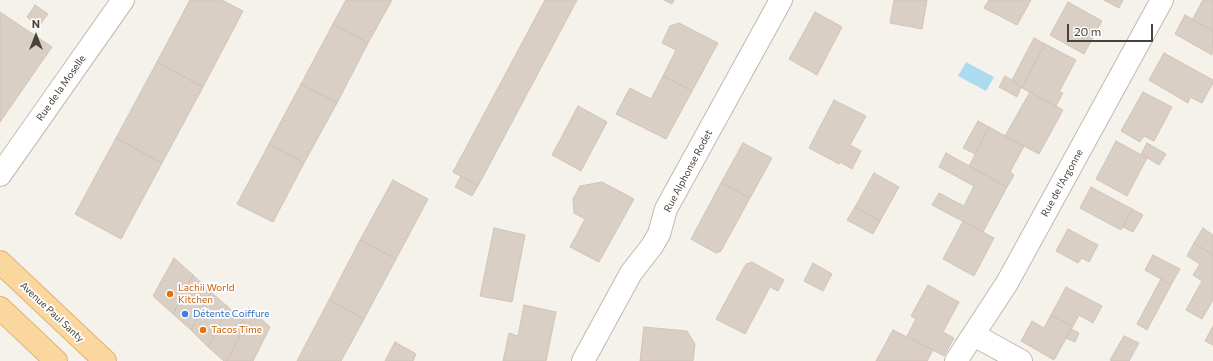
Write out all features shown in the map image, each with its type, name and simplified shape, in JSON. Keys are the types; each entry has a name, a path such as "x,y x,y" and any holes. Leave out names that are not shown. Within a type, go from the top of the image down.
{"main road":[{"name":"Avenue Paul Santy","path":"0,262 105,361"},
{"path":"0,308 56,361"}],"street":[{"name":"Rue de la Moselle","path":"0,175 123,0"},
{"name":"Rue Alphonse Rodet","path":"583,361 632,272 652,246 659,234 666,209 781,0"},
{"name":"Rue de l'Argonne","path":"956,361 1008,283 1162,0"},
{"path":"974,335 1021,361"}],"water":[{"path":"966,62 994,77 986,91 958,76"}],"building":[{"path":"190,0 222,0 243,11 203,87 157,62"},
{"path":"346,0 392,0 368,43 333,24"},
{"path":"545,0 577,0 478,186 453,172"},
{"path":"664,0 674,0 672,4"},
{"path":"894,0 927,0 922,29 890,23"},
{"path":"989,0 1031,0 1017,25 984,8"},
{"path":"1104,0 1123,0 1119,8"},
{"path":"1203,0 1213,0 1213,31 1192,20"},
{"path":"1068,2 1102,21 1084,54 1050,35"},
{"path":"35,5 48,14 39,26 27,17"},
{"path":"0,12 52,47 0,122"},
{"path":"815,12 842,27 817,75 789,59"},
{"path":"1185,15 1213,31 1212,55 1175,34"},
{"path":"679,23 718,43 692,91 663,76 676,50 662,43 670,26"},
{"path":"333,24 368,43 337,103 301,84"},
{"path":"1034,38 1045,44 1022,88 1012,80"},
{"path":"1045,44 1076,60 1059,92 1063,93 1056,106 1022,88"},
{"path":"1164,53 1213,80 1213,83 1202,103 1190,97 1188,103 1149,80"},
{"path":"157,62 203,87 162,163 116,138"},
{"path":"663,76 692,91 666,139 616,114 630,88 651,99"},
{"path":"1005,76 1021,87 1017,97 999,87"},
{"path":"301,84 337,103 304,163 269,144"},
{"path":"1030,92 1063,110 1039,154 1005,136"},
{"path":"1143,92 1172,107 1154,141 1144,136 1140,142 1121,131"},
{"path":"834,100 866,116 850,145 861,151 852,169 840,162 839,164 809,148"},
{"path":"578,106 607,122 581,171 552,155"},
{"path":"978,121 989,127 975,154 963,148"},
{"path":"989,127 1024,146 1010,172 1014,175 1007,187 969,166"},
{"path":"116,138 162,163 121,239 75,214"},
{"path":"1116,141 1147,158 1127,196 1096,179"},
{"path":"743,143 772,158 750,198 721,183"},
{"path":"1147,143 1166,154 1159,165 1141,154"},
{"path":"269,144 304,163 273,222 237,204"},
{"path":"946,153 1007,187 983,232 932,205 939,193 964,206 974,186 939,167"},
{"path":"874,173 899,187 880,221 855,207"},
{"path":"461,176 478,186 472,196 455,187"},
{"path":"393,180 428,199 396,259 360,240"},
{"path":"602,182 634,199 599,262 570,247 585,219 574,213 573,199 580,186"},
{"path":"721,183 750,198 721,251 716,253 691,239"},
{"path":"1091,187 1132,209 1121,230 1080,208"},
{"path":"855,207 880,221 873,234 847,220"},
{"path":"1132,209 1143,215 1133,232 1123,227"},
{"path":"963,221 994,238 974,276 943,259"},
{"path":"494,228 525,235 512,302 480,296"},
{"path":"1203,228 1213,235 1213,255 1194,243"},
{"path":"1068,229 1098,245 1089,262 1082,258 1078,263 1056,251"},
{"path":"360,240 396,259 364,319 329,300"},
{"path":"1194,243 1213,255 1213,300 1202,319 1186,310 1202,281 1193,275 1200,264 1187,256"},
{"path":"1153,255 1180,269 1171,285 1145,270"},
{"path":"174,258 193,275 173,314 153,296"},
{"path":"752,262 784,280 778,291 770,287 745,334 716,319 746,264"},
{"path":"813,263 832,274 823,291 804,281"},
{"path":"193,275 211,292 191,330 173,314"},
{"path":"1161,279 1171,285 1147,330 1137,324"},
{"path":"928,285 959,302 943,332 954,338 944,356 907,336 916,319 911,316"},
{"path":"1066,287 1102,306 1093,323 1079,315 1073,326 1051,315"},
{"path":"211,292 228,307 208,347 191,330"},
{"path":"329,300 364,319 341,361 297,361"},
{"path":"524,305 556,312 546,361 503,361 509,333 518,336"},
{"path":"228,307 246,324 227,361 224,361 208,347"},
{"path":"249,308 270,327 253,361 227,361 246,324 239,318"},
{"path":"1051,315 1073,326 1054,360 1021,341 1032,321 1044,328"},
{"path":"1213,326 1213,345 1205,341"},
{"path":"644,327 687,331 695,344 693,361 640,361"},
{"path":"1071,329 1079,333 1075,342 1066,338"},
{"path":"893,330 933,350 927,361 876,361"},
{"path":"1124,336 1139,343 1129,361 1110,360"},
{"path":"395,342 416,354 413,361 385,361"}],"place":[{"name":"Lachii World Kitchen","path":"170,294"},
{"name":"Détente Coiffure","path":"185,314"},
{"name":"Tacos Time","path":"203,330"}]}
